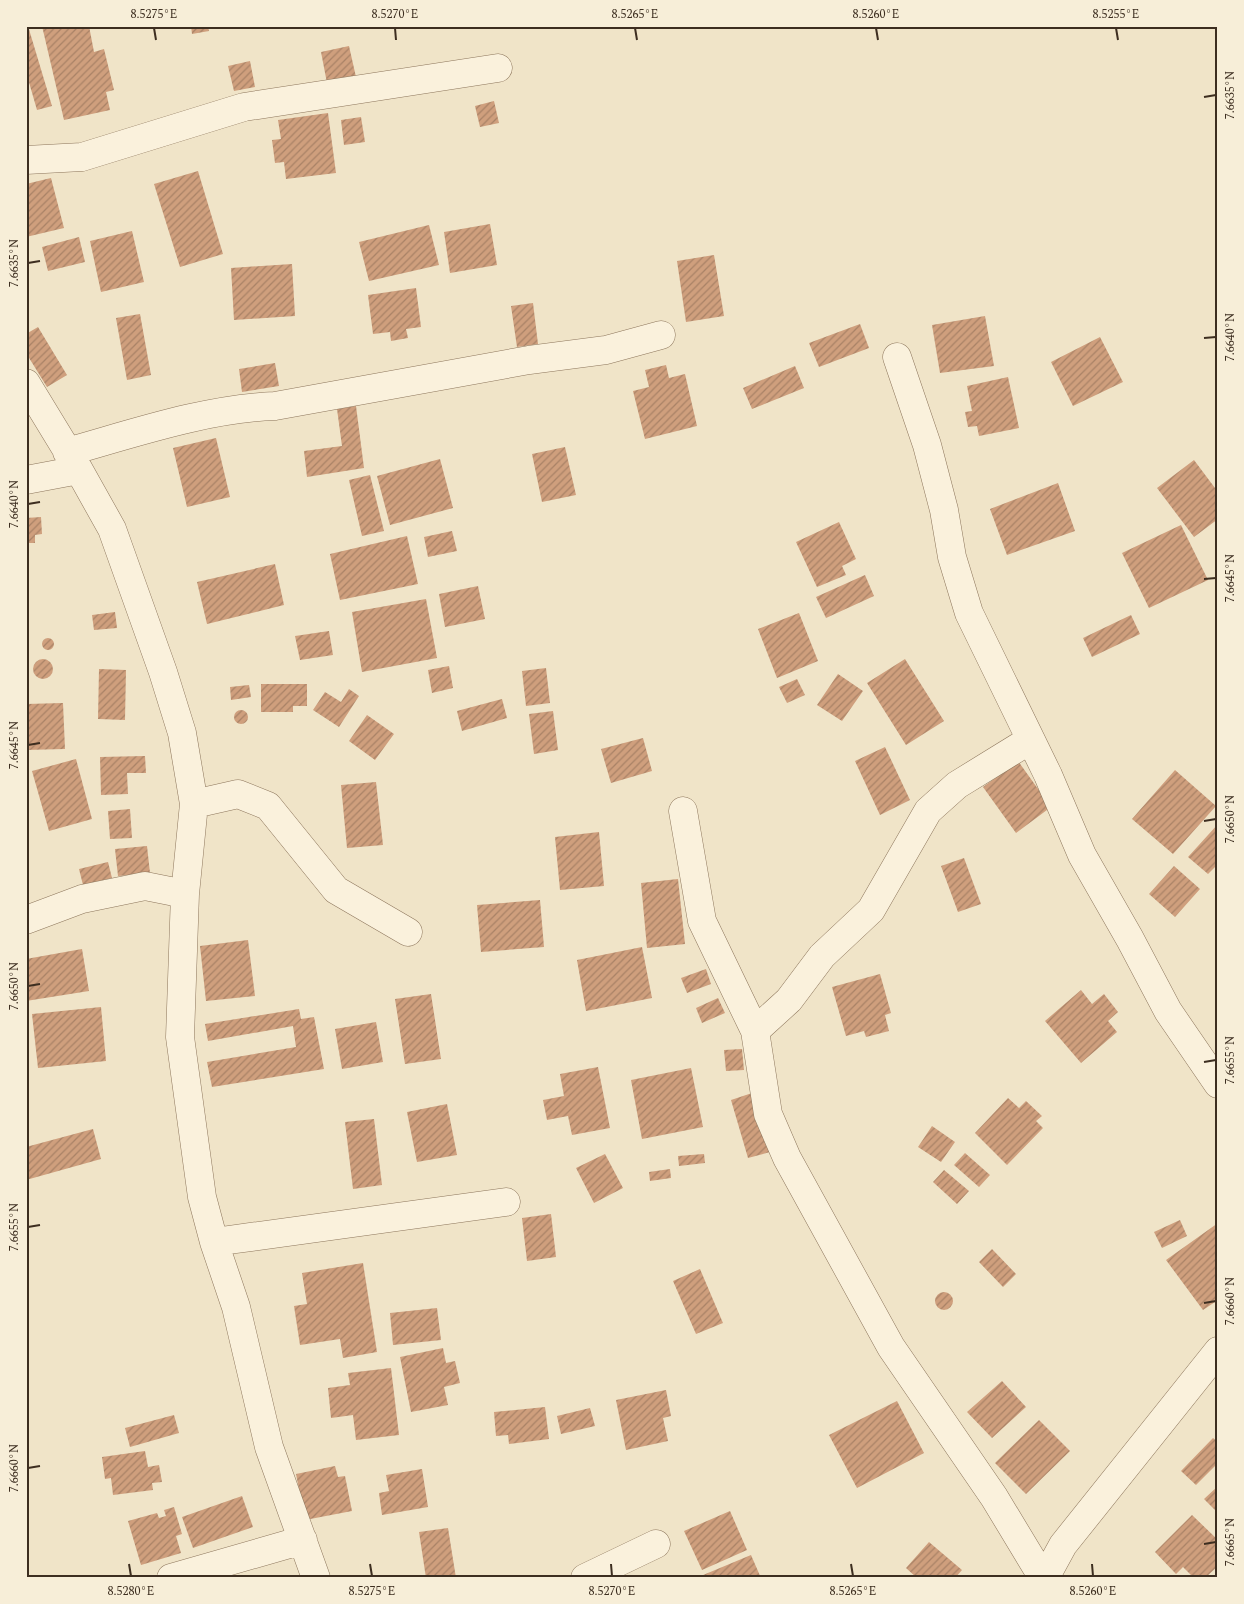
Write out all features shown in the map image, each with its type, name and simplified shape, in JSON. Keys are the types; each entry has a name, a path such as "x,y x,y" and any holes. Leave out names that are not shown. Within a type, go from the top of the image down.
{"street":[{"path":"26,160 82,157 244,107 498,68"},
{"path":"26,480 170,423 246,407 275,406 528,360 606,350 661,334"},
{"path":"897,357 927,445 944,510 952,557 969,614 1048,775 1082,855 1168,1011 1218,1084"},
{"path":"26,383 112,530 163,672 182,733 194,804 185,894 180,1037 202,1197 214,1242 236,1307 269,1447 316,1578"},
{"path":"755,1031 789,1000 822,956 871,910 928,811 957,785 1030,740"},
{"path":"194,804 238,794 268,806 336,890 408,932"},
{"path":"683,811 702,921 755,1031 768,1114 787,1158 891,1347 994,1497 1044,1578 1063,1545 1218,1351"},
{"path":"26,920 82,899 145,886 185,894"},
{"path":"214,1242 506,1202"},
{"path":"171,1578 303,1540"},
{"path":"585,1578 656,1544"}],"building":[{"path":"26,26 28,26 52,106 37,110 26,72"},
{"path":"42,26 89,26 94,52 104,49 114,90 106,92 110,110 64,120"},
{"path":"191,26 208,26 209,31 192,34"},
{"path":"349,46 356,77 327,83 321,52"},
{"path":"250,61 255,87 234,91 228,66"},
{"path":"494,101 499,123 480,127 475,106"},
{"path":"328,113 336,173 286,179 284,162 275,163 272,140 281,139 278,120"},
{"path":"361,117 365,142 344,145 341,120"},
{"path":"198,171 223,254 180,267 154,184"},
{"path":"51,178 64,228 26,237 26,184"},
{"path":"490,224 497,265 450,273 444,232"},
{"path":"429,225 439,265 369,281 359,242"},
{"path":"132,231 144,282 101,292 90,241"},
{"path":"79,237 85,262 48,271 42,247"},
{"path":"714,255 724,316 686,322 677,261"},
{"path":"292,264 295,316 234,320 231,268"},
{"path":"416,288 421,327 406,329 408,338 391,341 390,332 373,334 368,295"},
{"path":"533,303 538,344 517,347 511,306"},
{"path":"140,314 151,375 127,380 116,318"},
{"path":"985,316 994,366 940,373 932,325"},
{"path":"860,324 869,348 819,367 809,343"},
{"path":"38,327 67,375 47,387 26,353 26,334"},
{"path":"1100,337 1123,382 1073,406 1051,362"},
{"path":"275,363 279,386 242,392 239,369"},
{"path":"666,365 669,378 685,374 697,426 645,439 633,391 649,387 645,370"},
{"path":"795,366 804,388 752,409 743,388"},
{"path":"1008,377 1019,428 979,436 977,426 968,427 965,412 972,411 967,386"},
{"path":"356,406 364,468 307,477 304,451 342,446 337,409"},
{"path":"216,438 230,497 187,507 173,448"},
{"path":"565,447 576,495 542,502 532,454"},
{"path":"440,459 453,508 390,525 377,476"},
{"path":"1194,460 1218,492 1218,519 1194,537 1157,488"},
{"path":"370,475 384,531 362,536 349,480"},
{"path":"1058,483 1075,531 1007,555 990,509"},
{"path":"41,517 42,534 35,535 35,543 26,543 26,518"},
{"path":"839,522 856,559 842,566 846,575 817,587 796,542"},
{"path":"1181,525 1208,580 1149,608 1122,553"},
{"path":"452,531 457,551 428,557 424,537"},
{"path":"407,536 418,584 340,600 330,554"},
{"path":"275,564 284,605 207,624 197,582"},
{"path":"865,575 874,596 826,618 816,597"},
{"path":"478,586 485,619 445,627 439,594"},
{"path":"426,599 437,658 362,672 352,612"},
{"path":"115,612 117,628 94,630 92,615"},
{"path":"799,613 818,661 777,678 758,629"},
{"path":"1131,615 1140,634 1092,657 1083,638"},
{"path":"329,631 333,655 300,660 295,636"},
{"path":"50,638 53,639 53,649 46,650 43,649 42,642 43,639"},
{"path":"43,659 50,662 53,669 50,676 43,679 36,676 33,669 36,662"},
{"path":"905,659 944,721 906,745 867,683"},
{"path":"449,666 453,688 432,693 428,670"},
{"path":"546,668 550,703 526,706 522,671"},
{"path":"99,669 126,670 125,720 98,719"},
{"path":"838,674 863,691 842,721 817,705"},
{"path":"797,679 805,695 787,703 779,687"},
{"path":"261,684 307,684 307,706 293,706 293,712 261,712"},
{"path":"249,685 251,697 231,700 230,687"},
{"path":"349,689 359,696 339,727 313,710 325,692 341,702"},
{"path":"502,699 507,718 462,731 457,711"},
{"path":"63,703 65,749 26,750 26,704"},
{"path":"241,710 246,712 248,717 246,722 241,724 236,722 234,717 236,712"},
{"path":"553,711 558,750 534,754 529,714"},
{"path":"367,715 394,734 375,760 349,741"},
{"path":"643,738 652,771 611,783 601,749"},
{"path":"885,747 910,800 880,815 855,761"},
{"path":"145,756 146,773 127,773 128,794 101,795 100,757"},
{"path":"76,759 92,819 49,831 32,771"},
{"path":"1018,761 1051,807 1016,833 983,787"},
{"path":"1175,770 1216,806 1173,854 1132,819"},
{"path":"376,782 383,845 347,848 341,785"},
{"path":"130,809 132,838 110,839 108,811"},
{"path":"1218,824 1218,864 1208,874 1188,857"},
{"path":"599,832 604,886 560,890 555,837"},
{"path":"147,846 150,873 118,876 115,849"},
{"path":"964,858 981,904 958,912 941,866"},
{"path":"108,862 112,878 83,885 79,869"},
{"path":"1174,866 1200,889 1175,917 1149,894"},
{"path":"678,879 685,944 647,948 641,883"},
{"path":"540,900 544,947 481,952 477,905"},
{"path":"248,940 255,996 206,1001 200,946"},
{"path":"642,947 652,998 586,1011 577,960"},
{"path":"82,949 89,991 26,1001 26,959"},
{"path":"706,969 711,984 687,993 681,978"},
{"path":"880,974 891,1013 885,1015 889,1031 866,1037 864,1031 846,1036 832,987"},
{"path":"1081,990 1092,1004 1104,994 1118,1012 1108,1021 1117,1032 1081,1063 1045,1021"},
{"path":"431,994 441,1059 405,1064 395,999"},
{"path":"718,998 725,1013 702,1023 696,1008"},
{"path":"101,1007 106,1061 38,1068 32,1014"},
{"path":"299,1009 301,1019 314,1017 324,1069 212,1087 207,1062 296,1047 293,1026 208,1041 205,1024"},
{"path":"376,1022 383,1062 342,1069 335,1029"},
{"path":"742,1049 744,1070 726,1071 724,1050"},
{"path":"598,1067 610,1128 572,1135 568,1116 547,1120 543,1100 564,1096 560,1074"},
{"path":"691,1068 703,1127 642,1139 631,1080"},
{"path":"752,1093 770,1152 748,1158 731,1100"},
{"path":"1008,1098 1019,1108 1026,1101 1042,1116 1036,1121 1043,1128 1007,1165 975,1133"},
{"path":"447,1104 457,1155 417,1162 407,1112"},
{"path":"374,1119 382,1185 353,1189 345,1122"},
{"path":"932,1126 955,1142 941,1162 918,1147"},
{"path":"93,1129 101,1159 26,1180 26,1147"},
{"path":"965,1153 990,1175 979,1187 954,1165"},
{"path":"605,1154 623,1188 594,1203 576,1168"},
{"path":"704,1154 705,1163 679,1166 678,1156"},
{"path":"670,1169 671,1178 650,1181 649,1172"},
{"path":"944,1170 969,1191 957,1204 933,1182"},
{"path":"551,1214 556,1257 527,1261 522,1218"},
{"path":"1180,1220 1187,1236 1162,1248 1154,1232"},
{"path":"1218,1223 1218,1300 1203,1310 1166,1260"},
{"path":"992,1249 1016,1274 1003,1287 979,1262"},
{"path":"363,1263 377,1352 343,1358 340,1339 300,1345 294,1306 307,1304 302,1273"},
{"path":"700,1269 723,1323 696,1334 673,1281"},
{"path":"940,1292 948,1292 953,1297 951,1308 940,1310 935,1305 935,1297"},
{"path":"437,1308 441,1340 393,1345 390,1313"},
{"path":"443,1348 446,1363 455,1361 460,1383 444,1387 448,1405 411,1412 400,1357"},
{"path":"391,1368 399,1435 356,1440 353,1415 331,1418 328,1388 350,1385 348,1373"},
{"path":"1002,1381 1026,1407 992,1438 967,1412"},
{"path":"666,1390 671,1416 663,1418 668,1441 626,1450 616,1400"},
{"path":"897,1401 924,1453 857,1488 829,1435"},
{"path":"545,1407 549,1439 509,1444 508,1435 496,1436 494,1412"},
{"path":"590,1408 595,1426 561,1434 557,1416"},
{"path":"174,1415 179,1433 130,1447 125,1428"},
{"path":"1039,1420 1070,1451 1026,1494 995,1463"},
{"path":"1213,1438 1218,1442 1218,1463 1196,1485 1181,1471"},
{"path":"145,1451 148,1467 159,1465 162,1482 152,1483 153,1490 113,1495 111,1478 105,1479 102,1457"},
{"path":"335,1466 338,1477 345,1476 352,1511 305,1520 296,1474"},
{"path":"422,1469 428,1507 382,1515 379,1493 389,1491 386,1475"},
{"path":"1218,1486 1218,1513 1204,1499"},
{"path":"242,1496 253,1527 193,1548 182,1517"},
{"path":"174,1507 182,1534 176,1536 181,1553 141,1565 128,1521 157,1513 159,1518 166,1516 164,1510"},
{"path":"730,1511 747,1550 702,1570 684,1531"},
{"path":"1192,1515 1218,1540 1218,1566 1205,1578 1194,1578 1183,1567 1176,1574 1155,1552"},
{"path":"448,1528 456,1578 426,1578 419,1532"},
{"path":"929,1542 962,1570 955,1578 917,1578 906,1568"},
{"path":"751,1555 761,1578 696,1578"}]}
